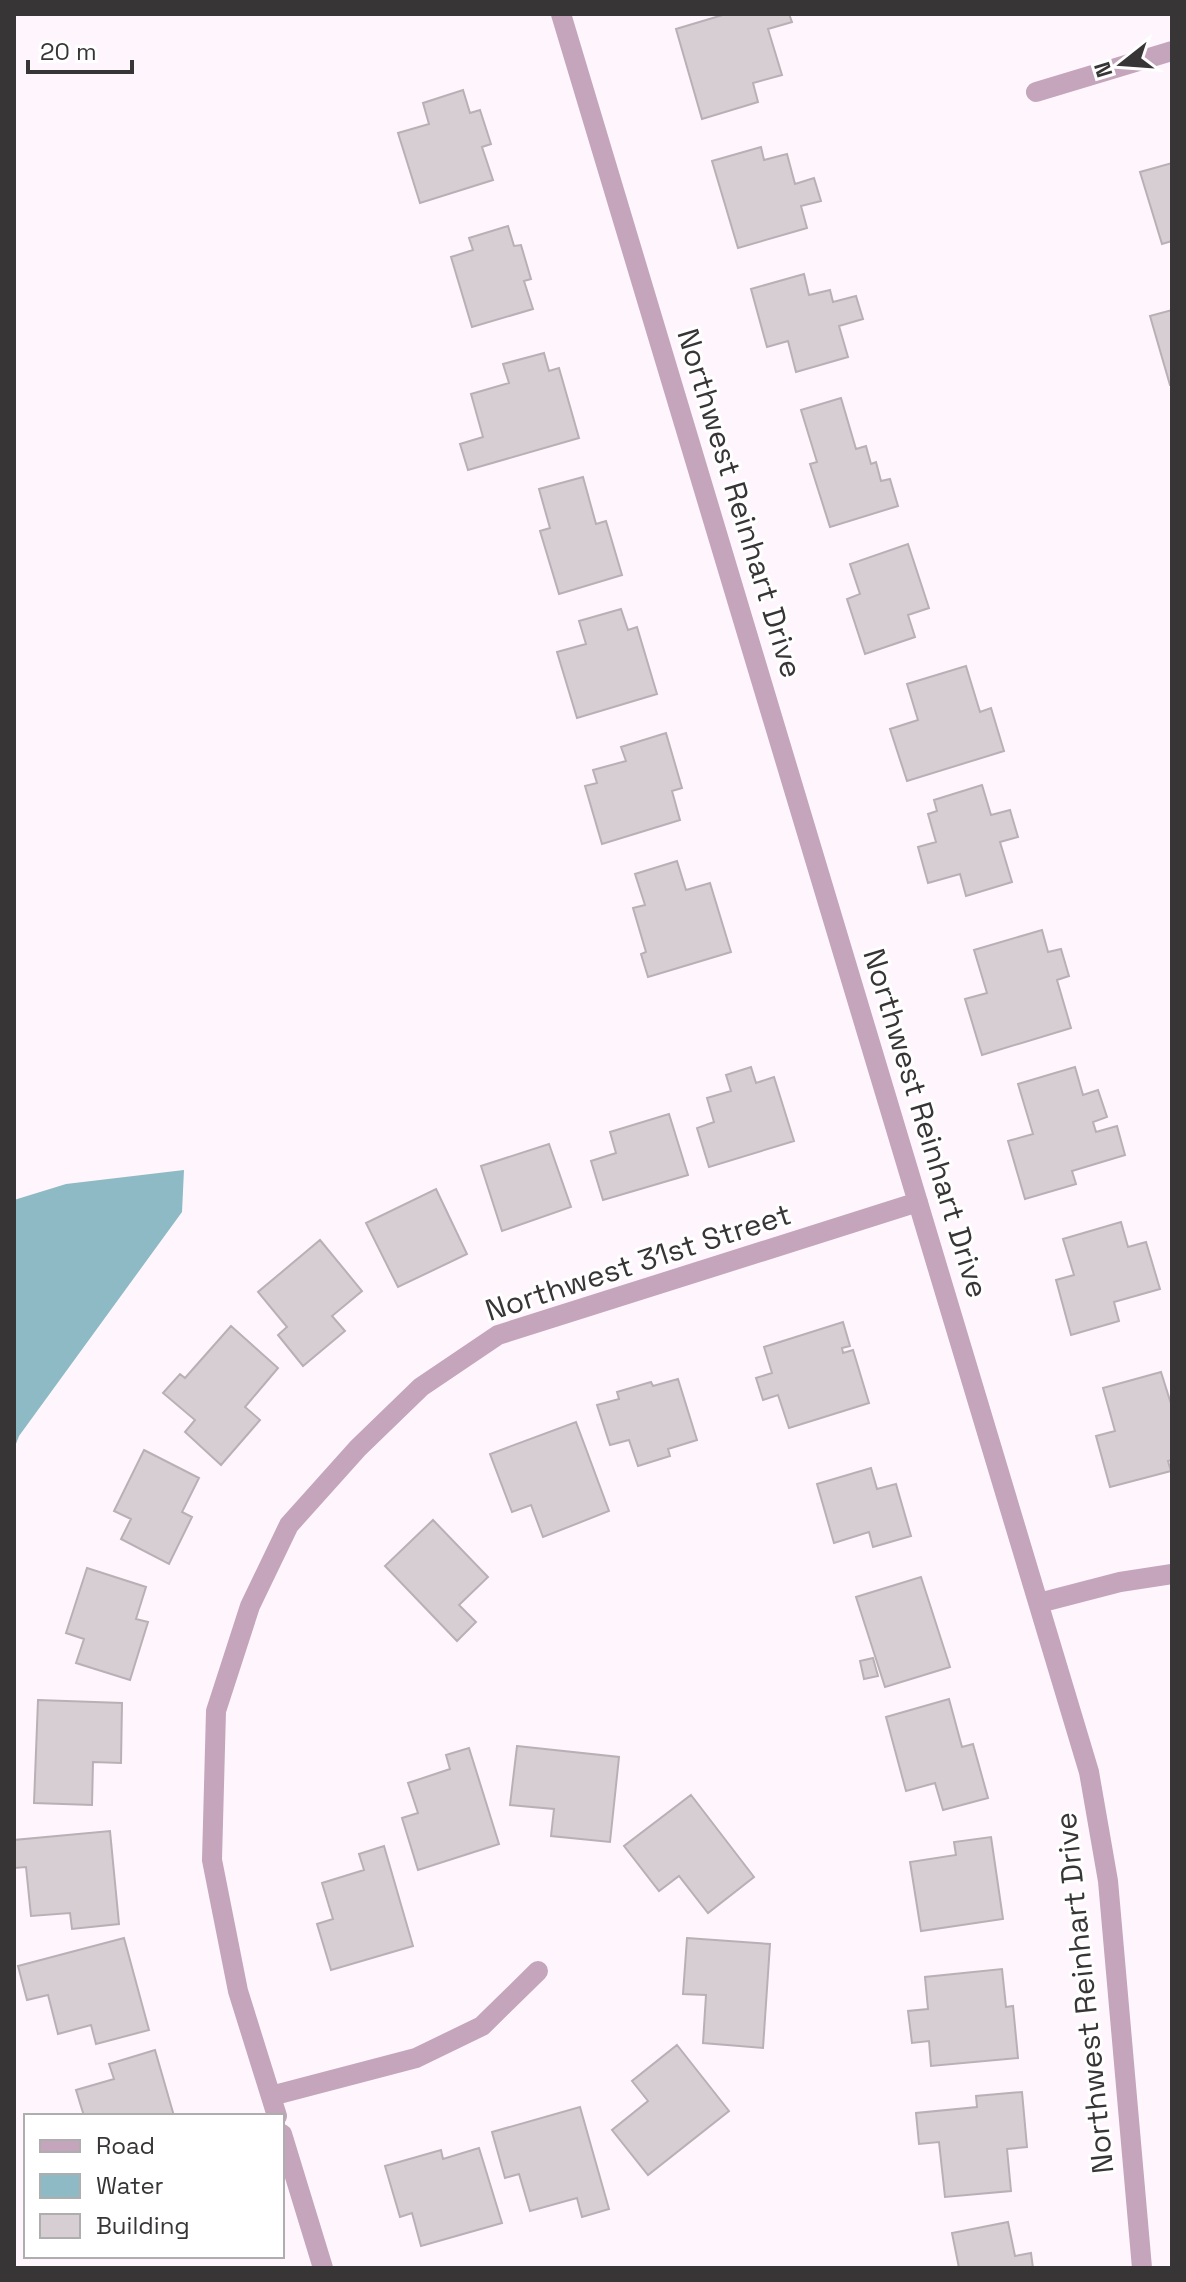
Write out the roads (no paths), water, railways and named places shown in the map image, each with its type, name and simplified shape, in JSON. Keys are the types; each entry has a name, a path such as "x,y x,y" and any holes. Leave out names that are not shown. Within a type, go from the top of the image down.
{"street":[{"name":"Northwest Reinhart Drive","path":"561,14 1089,1772 1108,1881 1142,2268"},
{"path":"1036,92 1172,51"},
{"name":"Northwest 31st Street","path":"274,2106 238,1991 212,1860 216,1711 250,1606 289,1525 358,1448 421,1387 498,1335 918,1202"},
{"path":"1039,1603 1120,1582 1172,1574"},
{"path":"274,2106 416,2058 482,2026 538,1971"},
{"path":"284,2141 323,2268"}],"water":[{"path":"184,1170 182,1212 19,1436 14,1449 14,1200 66,1184"}]}
